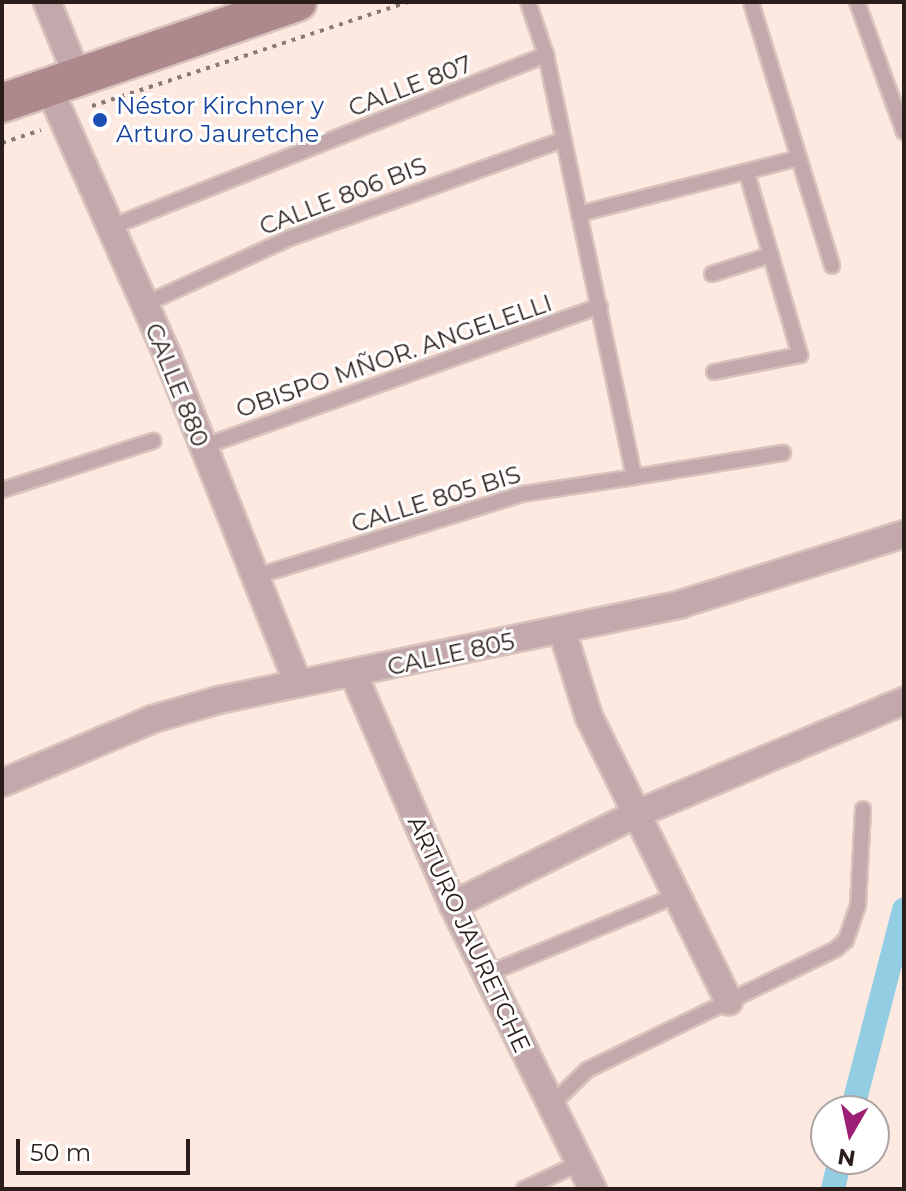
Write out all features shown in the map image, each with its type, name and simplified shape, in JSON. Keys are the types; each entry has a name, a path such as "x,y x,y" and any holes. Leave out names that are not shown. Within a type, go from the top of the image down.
{"main road":[{"path":"2,103 62,92 297,2"}],"street":[{"name":"CALLE 880","path":"47,2 62,92 111,227 298,684"},
{"name":"CALLE 805","path":"2,783 153,719 298,684 354,675 681,604 904,534"},
{"path":"562,630 589,717 634,815 729,1001"},
{"name":"ARTURO JAURETCHE","path":"354,675 453,905 593,1189"},
{"path":"453,905 634,815 904,701"}],"lane":[{"path":"528,2 546,55 634,477"},
{"path":"751,2 832,266"},
{"path":"857,2 904,132"},
{"name":"CALLE 807","path":"111,227 546,55"},
{"name":"CALLE 806 BIS","path":"145,304 303,233 562,140"},
{"path":"579,214 747,174 799,158"},
{"path":"714,372 800,355 747,174"},
{"path":"712,274 771,255"},
{"name":"OBISPO MÑOR. ANGELELLI","path":"202,447 600,306"},
{"path":"2,490 153,441"},
{"name":"CALLE 805 BIS","path":"254,577 522,494 783,453"},
{"path":"550,1106 587,1070 846,940 858,905 863,809"},
{"path":"487,974 675,896"},
{"path":"524,1189 580,1163"}],"path":[{"path":"2,143 42,129 39,115 62,92 98,106 409,2"}],"waterway":[{"path":"856,1095 904,910"},
{"path":"833,1189 836,1175"}],"place":[{"name":"Néstor Kirchner y Arturo Jauretche","path":"100,120"}]}
